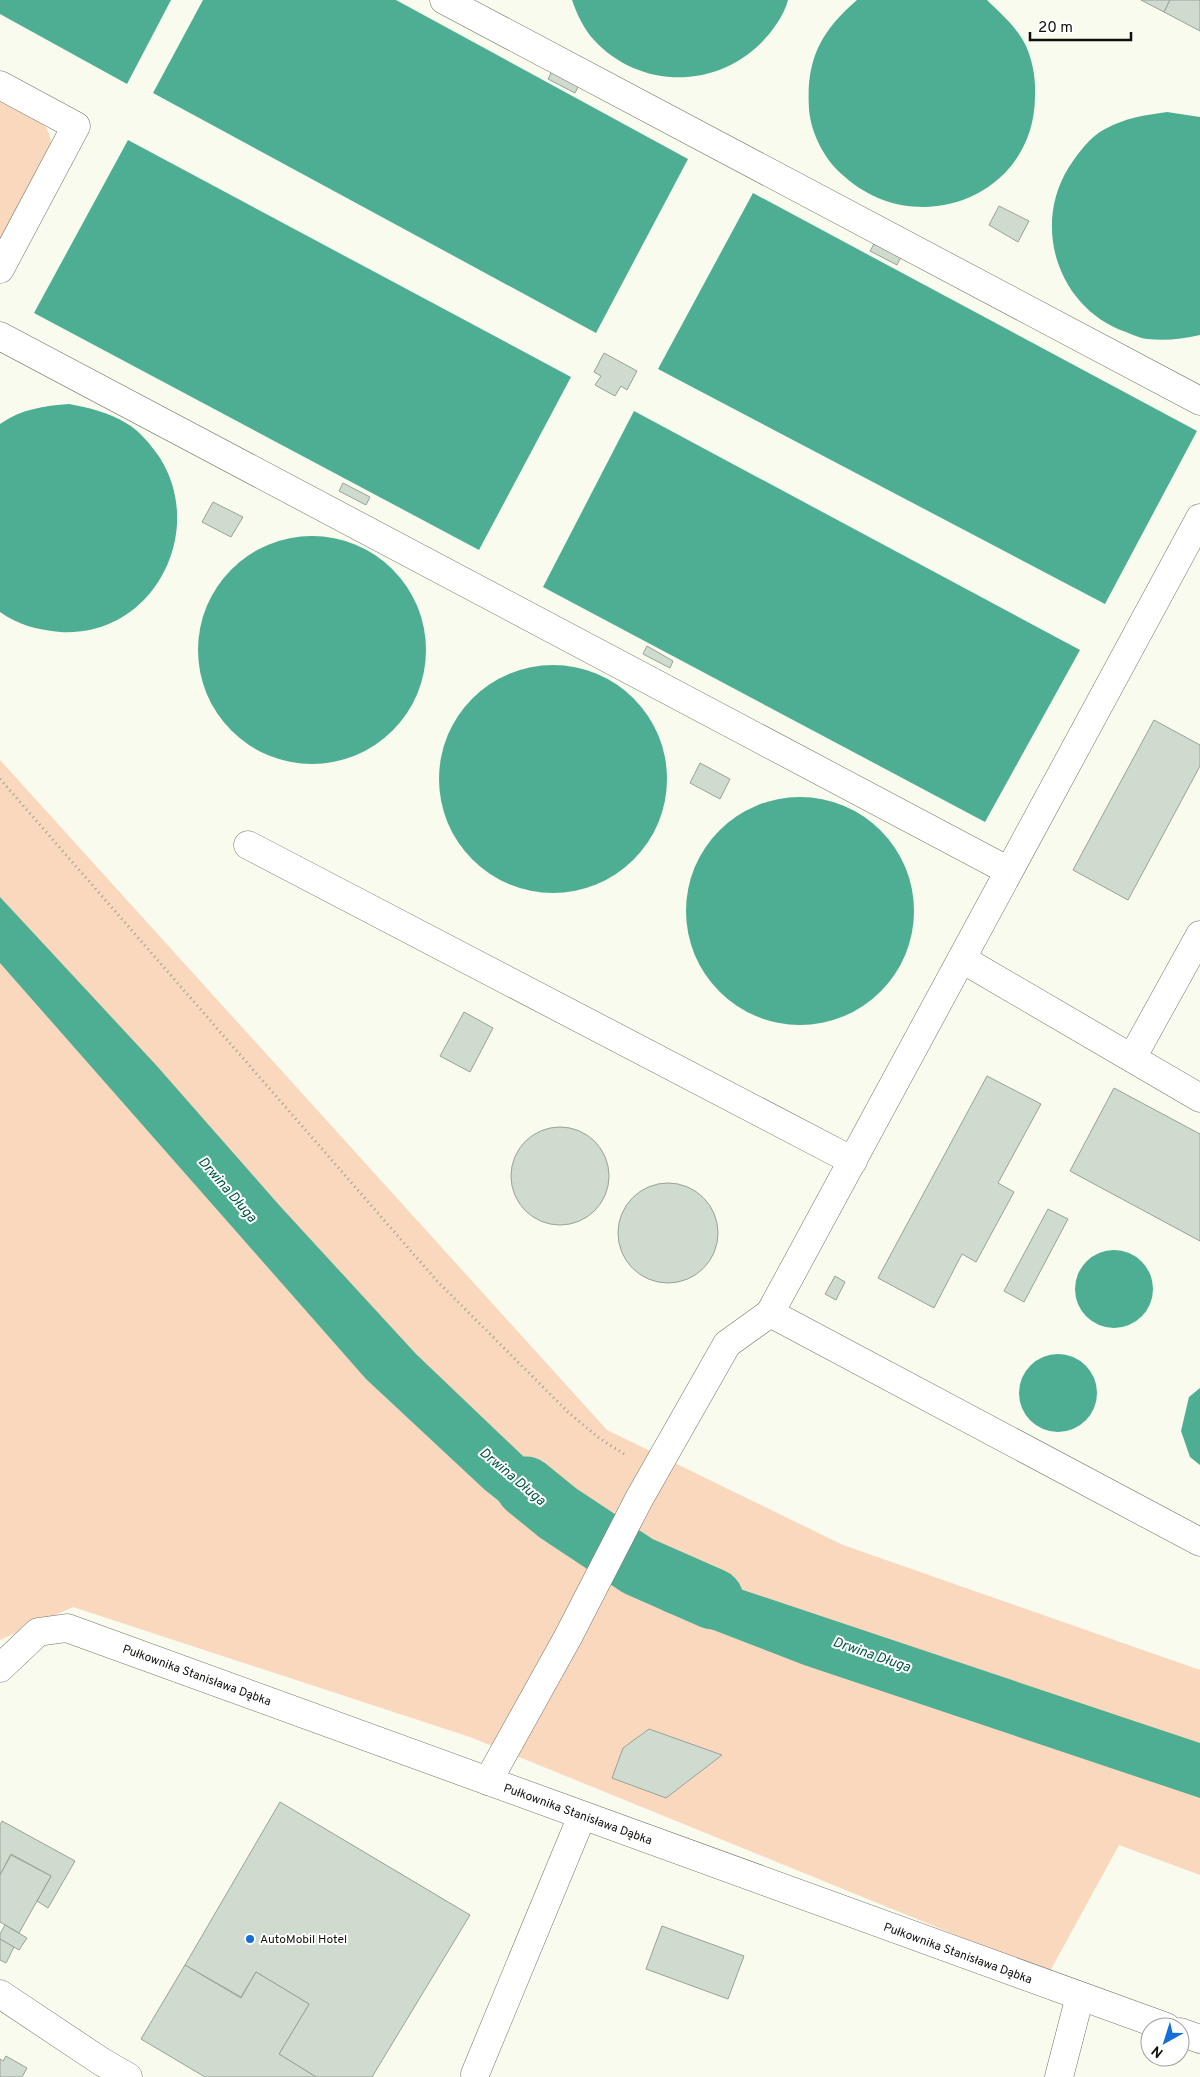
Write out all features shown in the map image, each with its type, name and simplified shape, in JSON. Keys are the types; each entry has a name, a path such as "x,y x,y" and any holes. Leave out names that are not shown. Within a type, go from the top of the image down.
{"street":[{"path":"444,0 1200,401"},
{"path":"0,85 76,126 0,269"},
{"path":"0,336 1009,871"},
{"path":"488,1781 568,1637 639,1499 727,1344 770,1313 1200,518"},
{"path":"248,845 852,1161"},
{"path":"1132,1058 1200,935"},
{"path":"962,959 1200,1098"},
{"path":"770,1313 1200,1542"},
{"name":"Pułkownika Stanisława Dąbka","path":"0,1668 38,1632 67,1628 1140,2018"},
{"path":"475,2074 582,1816"},
{"path":"0,1994 102,2062 128,2077"},
{"path":"1059,2077 1080,1996"}],"path":[{"path":"0,779 437,1281 569,1413 614,1448 655,1472"}],"shaded area":[{"path":"0,93 28,110 42,122 51,139 52,151 0,257"},
{"path":"0,760 607,1430 843,1545 1200,1670 1200,1875 1119,1845 1049,1973 470,1737 73,1607 0,1640"}],"water":[{"path":"0,0 171,0 127,84 0,14"},
{"path":"203,0 396,0 688,159 596,333 153,93"},
{"path":"572,0 788,0 773,29 760,44 741,59 720,70 698,76 676,77 653,74 632,67 612,56 587,31 578,16"},
{"path":"857,0 987,0 1018,33 1026,46 1034,78 1035,97 1030,132 1015,161 993,183 967,198 936,206 905,206 874,196 845,177 825,155 816,137 810,118 809,92 813,61 818,48 833,24"},
{"path":"1167,112 1200,117 1200,335 1187,338 1154,340 1144,339 1103,321 1083,305 1069,286 1058,263 1053,240 1052,215 1058,190 1069,167 1094,136 1113,125 1128,120"},
{"path":"128,140 571,377 479,550 34,313"},
{"path":"753,193 1197,431 1105,604 658,369"},
{"path":"69,404 105,413 119,419 131,426 145,439 160,458 173,487 177,518 173,548 162,575 144,599 121,618 93,629 60,632 28,626 0,612 0,424 16,415 33,409"},
{"path":"634,411 1080,650 985,822 543,587"},
{"path":"312,536 334,538 356,545 375,555 400,578 412,596 421,617 426,650 424,672 417,694 407,713 384,738 366,750 345,759 312,764 290,762 268,755 249,745 224,722 212,704 203,683 198,650 200,628 207,606 217,587 240,562 258,550 279,541"},
{"path":"553,665 575,667 597,674 616,684 641,707 653,725 662,746 667,779 665,801 658,823 648,842 625,867 607,879 586,888 553,893 531,891 509,884 490,874 465,851 453,833 444,812 439,779 441,757 448,735 458,716 481,691 499,679 520,670"},
{"path":"800,797 822,799 844,806 863,816 888,839 900,857 909,878 914,911 912,933 905,955 895,974 872,999 854,1011 833,1020 800,1025 778,1023 756,1016 737,1006 712,983 700,965 691,944 686,911 688,889 695,867 705,848 728,823 746,811 767,802"},
{"path":"0,897 156,1065 279,1205 416,1354 567,1498 604,1516 584,1558 555,1545 485,1490 366,1379 0,963"},
{"path":"1106,1250 1122,1250 1136,1256 1147,1267 1153,1281 1153,1297 1147,1311 1136,1322 1122,1328 1106,1328 1092,1322 1081,1311 1075,1297 1075,1281 1081,1267 1092,1256"},
{"path":"1058,1354 1073,1357 1086,1365 1094,1378 1097,1393 1094,1408 1086,1421 1073,1429 1058,1432 1043,1429 1030,1421 1022,1408 1019,1393 1022,1378 1030,1365 1043,1357"},
{"path":"1200,1388 1200,1465 1190,1457 1181,1431 1189,1397"},
{"path":"649,1546 743,1590 1200,1743 1200,1798 804,1665 664,1611 622,1584"}],"building":[{"path":"1141,0 1170,0 1164,12"},
{"path":"1170,0 1200,0 1200,31 1164,12"},
{"path":"552,71 579,85 575,93 548,79"},
{"path":"999,206 1029,221 1018,242 989,225"},
{"path":"874,244 901,257 897,265 870,251"},
{"path":"604,353 637,371 627,390 621,386 615,396 595,385 601,376 594,372"},
{"path":"343,483 370,497 366,505 339,491"},
{"path":"213,502 243,517 231,537 202,522"},
{"path":"647,646 673,661 670,668 643,654"},
{"path":"1154,720 1200,745 1200,766 1128,900 1073,870"},
{"path":"700,763 730,779 720,799 690,783"},
{"path":"464,1012 493,1028 470,1072 440,1056"},
{"path":"987,1076 1041,1104 998,1183 1014,1192 976,1262 962,1254 934,1308 878,1278"},
{"path":"1114,1088 1200,1134 1200,1241 1070,1171"},
{"path":"560,1127 579,1130 595,1141 606,1157 609,1176 606,1195 595,1211 579,1222 560,1225 541,1222 525,1211 514,1195 511,1176 514,1157 525,1141 541,1130"},
{"path":"668,1183 678,1184 696,1191 710,1205 717,1223 717,1243 710,1261 696,1275 678,1282 668,1283 658,1282 640,1275 626,1261 619,1243 618,1233 619,1223 626,1205 640,1191 658,1184"},
{"path":"1048,1209 1068,1219 1024,1302 1004,1291"},
{"path":"835,1276 845,1282 836,1300 825,1294"},
{"path":"649,1729 722,1755 666,1798 612,1778 623,1748"},
{"path":"280,1802 470,1915 372,2077 316,2077 279,2054 309,2004 256,1972 241,1997 185,1965"},
{"path":"2,1821 75,1861 48,1908 37,1901 51,1876 11,1854 0,1875 0,1825"},
{"path":"11,1855 51,1876 19,1933 0,1922 0,1875"},
{"path":"5,1925 27,1938 19,1950 0,1939 0,1934"},
{"path":"662,1926 744,1956 728,1999 646,1969"},
{"path":"0,1939 14,1947 6,1963 0,1960"},
{"path":"185,1965 241,1998 256,1972 309,2004 279,2054 316,2077 205,2077 141,2039"},
{"path":"6,2056 27,2068 22,2077 0,2077 0,2059 3,2061"}],"waterway":[{"name":"Drwina Długa","path":"526,1487 558,1513 638,1566 713,1599"}],"place":[{"name":"AutoMobil Hotel","path":"250,1939"}]}
